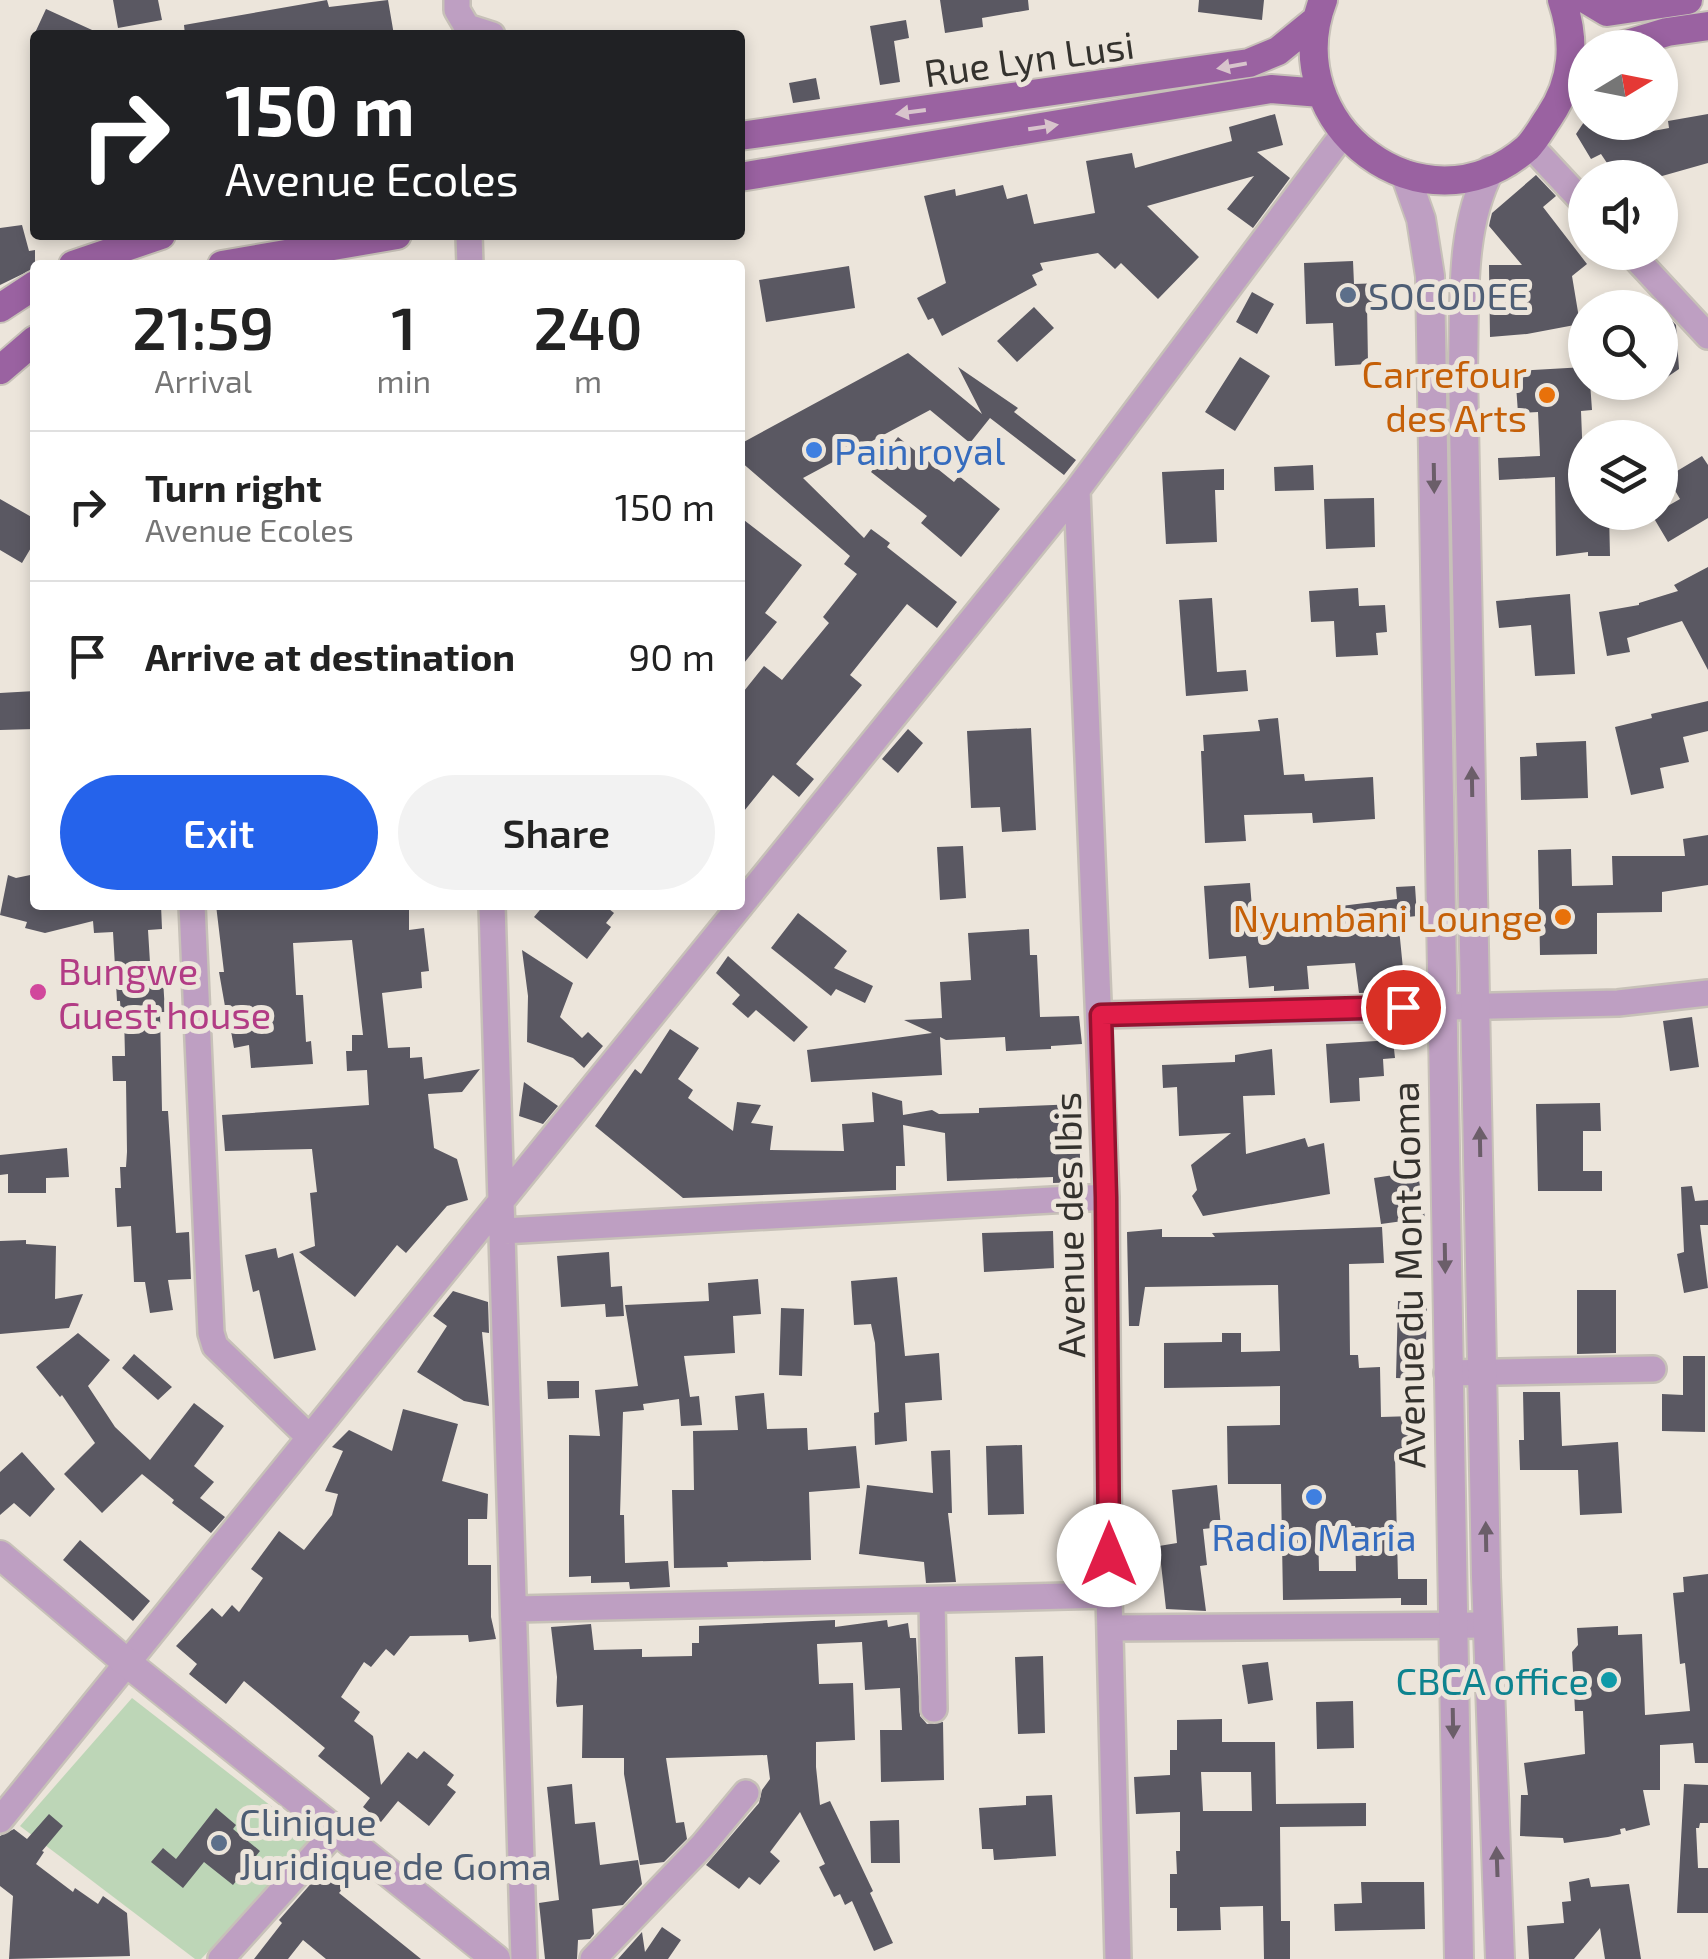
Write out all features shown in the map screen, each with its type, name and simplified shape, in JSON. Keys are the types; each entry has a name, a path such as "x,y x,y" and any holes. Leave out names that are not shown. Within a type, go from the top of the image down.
{"main road":[{"path":"1562,0 1571,53 1563,96"},
{"path":"1587,0 1608,12 1688,0"},
{"path":"1319,10 1313,57 1320,94 1344,133 1361,151 1405,174 1457,179 1490,170 1530,145 1568,90"},
{"name":"Rue Lyn Lusi","path":"745,135 1249,63 1278,52 1319,10"},
{"path":"1678,30 1708,26"},
{"name":"Rue Lyn Lusi","path":"745,176 1270,89 1320,94"},
{"path":"88,260 146,240"},
{"path":"251,260 368,240"},
{"path":"0,308 30,288"},
{"path":"0,370 30,344"}],"street":[{"path":"457,0 457,10 467,27 476,30"},
{"path":"745,898 1077,490 1344,133"},
{"path":"1530,145 1568,186"},
{"path":"1490,170 1474,212 1470,236 1463,369 1488,1625 1500,1959"},
{"name":"Avenue du Mont Goma","path":"1405,174 1421,218 1430,276 1459,1959"},
{"path":"1647,270 1708,336"},
{"name":"Avenue des Ibis","path":"1077,490 1101,1015 1118,1959"},
{"path":"1438,826 1473,826"},
{"path":"192,910 211,1334 216,1346 308,1436"},
{"path":"492,910 504,1195 524,1959"},
{"path":"0,1820 736,910"},
{"path":"1101,1015 1618,1003 1708,993"},
{"path":"504,1231 1106,1197"},
{"path":"1444,1210 1481,1210"},
{"path":"1447,1373 1652,1369"},
{"path":"0,1555 126,1662 496,1959"},
{"path":"516,1609 1109,1595"},
{"path":"932,1600 934,1710"},
{"path":"1111,1628 1488,1625"},
{"path":"593,1959 702,1846 746,1793"},
{"path":"221,1959 336,1831"}],"green space":[{"path":"132,1698 316,1841 201,1959 195,1959 20,1826"}],"building":[{"path":"113,0 158,0 162,20 118,28"},
{"path":"327,0 329,7 388,0 393,30 184,30 184,25"},
{"path":"940,0 1028,0 1029,10 982,18 983,27 945,33"},
{"path":"1199,0 1264,0 1262,20 1198,12"},
{"path":"46,9 92,30 36,30"},
{"path":"906,20 909,38 894,41 900,82 880,85 870,26"},
{"path":"816,78 820,99 793,103 789,83"},
{"path":"1275,114 1283,145 1257,152 1290,178 1253,228 1227,209 1254,176 1147,206 1199,257 1158,299 1121,263 1115,269 1098,253 1040,263 1043,270 1032,275 1037,285 942,336 933,318 928,320 917,298 946,283 924,196 955,189 956,196 1003,185 1007,199 1027,194 1034,224 1095,213 1086,161 1132,153 1135,168 1232,141 1229,127"},
{"path":"1708,114 1708,163 1678,171 1678,160 1605,160 1601,154 1591,159 1580,140 1678,140 1678,119"},
{"path":"1536,175 1556,196 1543,207 1568,239 1568,270 1580,270 1572,276 1574,290 1568,290 1568,326 1490,337 1489,265 1522,265 1489,226 1492,213"},
{"path":"22,225 29,251 35,250 35,260 30,260 30,270 0,285 0,228"},
{"path":"1353,261 1354,284 1382,283 1382,302 1367,303 1368,364 1335,366 1333,323 1306,324 1304,263"},
{"path":"849,266 855,308 766,322 759,280"},
{"path":"1252,292 1274,304 1257,334 1236,322"},
{"path":"1034,307 1054,328 1017,362 997,341"},
{"path":"908,353 982,414 958,367 1018,408 1014,412 1076,460 1064,475 990,418 970,443 930,410 803,478 864,538 871,529 890,543 887,547 957,602 937,628 907,604 850,675 862,685 796,764 814,779 799,797 773,775 745,810 745,690 764,666 782,680 829,623 823,617 857,574 844,564 850,556 745,465 745,441"},
{"path":"1240,357 1270,376 1235,431 1205,412"},
{"path":"1568,368 1568,400 1591,400 1592,410 1581,411 1581,420 1568,420 1568,530 1609,530 1610,556 1588,556 1588,552 1556,556 1555,477 1499,480 1498,458 1540,456 1538,412 1518,413 1515,371"},
{"path":"898,437 954,482 959,476 1000,509 961,557 921,523 927,516 871,472"},
{"path":"1702,456 1708,465 1708,518 1668,542 1661,530 1678,530 1678,470"},
{"path":"1313,465 1314,490 1275,491 1274,467"},
{"path":"1224,469 1224,490 1215,490 1217,542 1166,544 1162,472"},
{"path":"1374,498 1375,547 1326,549 1324,499"},
{"path":"0,499 30,516 30,549 22,563 0,550"},
{"path":"745,521 802,565 765,613 777,622 745,662"},
{"path":"1708,567 1708,670 1682,621 1627,638 1630,652 1607,656 1599,612 1639,605 1678,591 1674,585"},
{"path":"1358,588 1359,606 1385,605 1387,632 1376,633 1378,655 1336,657 1334,621 1311,622 1309,591"},
{"path":"1570,594 1575,674 1535,676 1531,625 1499,628 1496,601"},
{"path":"1212,598 1217,672 1246,670 1248,691 1186,696 1179,600"},
{"path":"30,691 30,729 0,730 0,693"},
{"path":"1708,701 1708,731 1683,737 1689,762 1660,768 1664,788 1631,795 1615,727"},
{"path":"1278,718 1284,775 1304,774 1305,781 1373,777 1375,819 1313,823 1312,813 1244,815 1246,841 1205,843 1203,735 1260,731 1258,720"},
{"path":"1031,728 1036,830 1002,832 1000,807 971,808 967,731"},
{"path":"908,729 923,743 898,773 882,759"},
{"path":"1586,741 1588,798 1521,800 1520,757 1537,756 1536,743"},
{"path":"1708,835 1708,885 1662,892 1662,912 1597,913 1597,954 1540,955 1538,850 1571,849 1572,886 1613,885 1612,856 1685,856 1683,839"},
{"path":"963,846 966,898 940,900 937,847"},
{"path":"8,875 30,875 30,910 161,910 162,929 148,930 151,979 163,979 162,1111 168,1111 176,1233 189,1232 191,1279 168,1280 173,1310 150,1313 145,1282 134,1282 131,1226 117,1227 115,1188 121,1188 120,1167 126,1167 127,1152 126,1081 113,1081 112,1056 125,1056 124,1014 117,1001 113,932 94,933 93,921 45,933 25,928 27,922 0,915"},
{"path":"1250,883 1254,933 1343,927 1341,906 1397,899 1396,887 1415,886 1417,916 1398,918 1403,969 1388,971 1391,992 1359,993 1355,963 1307,966 1309,989 1274,991 1274,986 1249,988 1246,956 1209,959 1204,886"},
{"path":"217,910 409,910 409,930 424,928 429,971 421,972 422,988 382,993 388,1048 410,1047 410,1058 422,1057 424,1079 480,1069 462,1092 428,1094 434,1148 457,1159 468,1200 447,1206 406,1253 397,1245 355,1297 299,1252 315,1246 310,1193 317,1192 312,1149 225,1151 222,1115 369,1105 367,1070 347,1071 346,1051 352,1051 352,1035 363,1035 352,940 293,943 296,995 303,995 306,1042 311,1041 313,1064 251,1068 249,1045 234,1048 231,1031 218,1031 217,1013 226,1012 219,972 224,972"},
{"path":"540,910 614,913 606,923 611,927 587,959 534,917"},
{"path":"798,913 847,951 834,968 873,986 865,1003 836,989 831,996 771,948"},
{"path":"1029,929 1030,955 1037,955 1040,1017 1079,1016 1082,1044 1006,1051 1005,1037 940,1037 942,1075 811,1082 807,1050 932,1033 904,1020 942,1018 940,982 971,980 968,933"},
{"path":"522,950 573,983 560,1017 582,1038 588,1032 603,1046 584,1068 573,1058 527,1042 528,996"},
{"path":"728,956 808,1027 794,1042 756,1010 748,1018 732,1004 740,995 716,973"},
{"path":"1692,1017 1699,1067 1670,1071 1663,1021"},
{"path":"670,1029 699,1048 678,1079 693,1090 688,1098 733,1131 737,1102 761,1105 751,1123 773,1126 770,1150 844,1151 842,1124 874,1122 872,1092 902,1101 903,1115 932,1110 939,1114 979,1113 979,1108 1078,1104 1081,1182 1053,1183 1053,1177 947,1181 945,1133 903,1125 905,1166 896,1166 896,1190 683,1198 595,1126 635,1069 641,1074"},
{"path":"1393,1040 1395,1058 1383,1059 1384,1076 1359,1078 1360,1101 1330,1103 1326,1044"},
{"path":"1272,1049 1275,1095 1243,1096 1246,1154 1305,1138 1308,1147 1324,1143 1330,1194 1203,1216 1192,1196 1197,1190 1191,1165 1231,1133 1179,1136 1177,1087 1163,1088 1162,1065 1235,1062 1235,1055"},
{"path":"524,1082 558,1106 543,1124 519,1116"},
{"path":"1600,1103 1601,1131 1583,1131 1583,1171 1602,1171 1602,1191 1538,1191 1536,1104"},
{"path":"67,1148 69,1177 46,1178 46,1193 8,1193 8,1174 0,1175 0,1155"},
{"path":"1407,1173 1408,1182 1419,1180 1425,1218 1381,1224 1374,1178"},
{"path":"1692,1186 1695,1201 1708,1200 1708,1225 1700,1225 1708,1288 1684,1293 1677,1254 1684,1252 1681,1187"},
{"path":"1382,1227 1384,1263 1349,1264 1350,1355 1358,1355 1359,1368 1380,1367 1381,1417 1414,1416 1426,1434 1418,1452 1395,1456 1398,1579 1427,1579 1427,1605 1401,1605 1401,1598 1283,1600 1281,1484 1228,1484 1227,1426 1280,1425 1280,1386 1164,1388 1164,1343 1222,1342 1222,1333 1241,1333 1241,1352 1280,1351 1278,1285 1145,1287 1139,1326 1129,1326 1127,1232 1162,1229 1162,1237 1215,1237 1212,1233","holes":["1318,1526 1355,1526 1356,1571 1319,1571"]},
{"path":"1053,1231 1054,1268 984,1272 982,1233"},
{"path":"26,1240 26,1244 56,1246 55,1299 83,1294 69,1328 0,1334 0,1241"},
{"path":"276,1248 278,1258 293,1253 316,1350 274,1359 259,1290 253,1292 245,1255"},
{"path":"609,1252 611,1287 622,1286 624,1316 606,1317 605,1304 561,1307 557,1256"},
{"path":"897,1277 905,1356 939,1353 942,1400 905,1403 907,1441 875,1445 874,1413 879,1412 875,1343 871,1324 854,1325 851,1281"},
{"path":"758,1279 761,1314 733,1316 735,1353 684,1356 690,1397 699,1396 702,1425 681,1426 679,1399 643,1404 644,1410 623,1412 620,1515 624,1515 625,1563 668,1561 670,1587 630,1589 629,1582 591,1583 591,1576 569,1577 569,1435 600,1436 595,1390 638,1386 625,1305 709,1301 708,1283"},
{"path":"1577,1290 1616,1290 1616,1353 1577,1354"},
{"path":"453,1291 488,1302 489,1333 482,1332 489,1406 464,1401 417,1372 447,1326 433,1316"},
{"path":"1398,1301 1427,1302 1425,1379 1396,1378"},
{"path":"781,1308 804,1309 802,1376 779,1375"},
{"path":"78,1333 110,1360 88,1386 115,1427 150,1460 194,1403 224,1426 194,1466 214,1482 200,1498 225,1517 211,1533 142,1474 102,1513 64,1474 95,1443 62,1395 36,1367"},
{"path":"134,1354 172,1387 158,1400 122,1368"},
{"path":"1683,1356 1705,1356 1705,1432 1662,1431 1662,1394 1683,1395"},
{"path":"547,1381 579,1381 579,1398 548,1399"},
{"path":"1523,1392 1560,1392 1562,1446 1618,1442 1622,1513 1580,1515 1578,1470 1520,1470"},
{"path":"764,1393 767,1429 807,1428 808,1450 856,1446 860,1488 809,1492 811,1560 674,1568 672,1490 694,1490 693,1431 738,1430 735,1396"},
{"path":"403,1409 458,1424 442,1481 488,1494 487,1519 468,1519 468,1565 491,1565 491,1617 496,1639 469,1642 468,1635 410,1636 394,1656 386,1649 371,1667 364,1662 341,1697 360,1712 354,1721 373,1736 381,1785 408,1752 417,1759 424,1751 454,1775 447,1785 456,1792 429,1826 398,1801 381,1822 363,1807 370,1798 318,1756 325,1748 244,1681 226,1704 189,1674 197,1664 176,1646 212,1608 222,1617 232,1605 239,1612 263,1578 251,1569 279,1531 304,1550 332,1515 338,1494 325,1491 343,1451 332,1447 349,1430 392,1451"},
{"path":"1022,1445 1024,1514 988,1515 986,1446"},
{"path":"950,1450 952,1513 948,1513 956,1582 926,1583 924,1562 859,1554 867,1485 933,1493 931,1451"},
{"path":"22,1452 55,1489 30,1517 14,1503 0,1515 0,1472"},
{"path":"1217,1485 1221,1527 1203,1529 1207,1565 1200,1566 1206,1611 1166,1609 1159,1546 1177,1543 1172,1490"},
{"path":"80,1540 150,1601 133,1621 63,1560"},
{"path":"1708,1574 1708,1763 1695,1763 1693,1743 1660,1745 1660,1790 1643,1790 1650,1825 1620,1829 1621,1834 1608,1837 1564,1843 1563,1838 1520,1836 1521,1795 1528,1795 1524,1763 1585,1754 1583,1711 1575,1711 1572,1652 1578,1645 1577,1628 1618,1626 1618,1635 1642,1634 1645,1715 1690,1711 1685,1663 1680,1664 1673,1593 1684,1592 1683,1577"},
{"path":"835,1620 835,1627 887,1620 888,1627 908,1623 910,1638 916,1638 920,1716 927,1724 943,1722 944,1780 881,1782 880,1730 902,1730 900,1688 865,1690 862,1642 817,1644 819,1684 853,1683 855,1740 816,1742 816,1767 820,1805 830,1801 893,1943 874,1951 852,1901 845,1905 840,1894 834,1897 819,1867 825,1864 800,1812 770,1852 780,1861 760,1885 749,1877 739,1889 706,1865 759,1803 770,1779 767,1755 666,1758 676,1823 684,1822 687,1839 664,1862 640,1865 624,1758 582,1758 583,1705 557,1707 556,1702 551,1627 591,1624 594,1650 642,1649 642,1657 692,1656 692,1643 699,1643 699,1626"},
{"path":"1043,1656 1045,1733 1018,1734 1015,1657"},
{"path":"1268,1662 1273,1700 1248,1704 1242,1665"},
{"path":"1353,1701 1354,1748 1317,1749 1316,1702"},
{"path":"1222,1719 1222,1742 1275,1742 1276,1804 1366,1803 1366,1826 1280,1827 1281,1921 1290,1921 1290,1959 1264,1959 1263,1906 1220,1907 1221,1930 1177,1931 1177,1908 1170,1908 1170,1874 1177,1874 1180,1812 1136,1814 1134,1777 1170,1775 1170,1750 1177,1750 1177,1720","holes":["1201,1772 1251,1772 1252,1811 1203,1811"]},
{"path":"572,1784 575,1824 595,1822 600,1865 638,1860 642,1884 623,1905 592,1909 594,1934 590,1939 578,1940 577,1959 545,1959 539,1903 559,1900 547,1787"},
{"path":"1684,1784 1708,1785 1708,1823 1700,1823 1696,1828 1698,1868 1708,1868 1708,1913 1677,1913"},
{"path":"1052,1795 1056,1856 994,1860 993,1849 982,1849 979,1808 1026,1805 1026,1796"},
{"path":"216,1808 236,1825 233,1829 260,1851 233,1885 204,1862 183,1888 151,1862 163,1848 176,1859"},
{"path":"49,1814 63,1826 36,1864 73,1892 75,1888 98,1904 103,1896 127,1913 130,1956 9,1959 13,1896 0,1886 0,1836 14,1829 27,1839"},
{"path":"899,1820 900,1863 871,1863 870,1821"},
{"path":"329,1863 350,1880 339,1893 421,1959 326,1959 303,1940 288,1959 254,1959 282,1923 279,1920"},
{"path":"1589,1878 1591,1887 1629,1884 1641,1959 1605,1959 1600,1928 1574,1959 1529,1959 1527,1926 1564,1923 1562,1902 1571,1901 1569,1882"},
{"path":"1361,1882 1424,1882 1425,1929 1335,1931 1334,1904 1362,1903"},
{"path":"662,1927 681,1940 668,1959 618,1959 642,1932 645,1952"}],"place":[{"name":"SOCODEE","path":"1348,295"},
{"name":"Carrefour des Arts","path":"1547,395"},
{"name":"Pain royal","path":"814,450"},
{"name":"Nyumbani Lounge","path":"1563,917"},
{"name":"Bungwe Guest house","path":"38,992"},
{"name":"Radio Maria","path":"1314,1497"},
{"name":"CBCA office","path":"1609,1680"},
{"name":"Clinique Juridique de Goma","path":"219,1843"}],"route":[{"path":"1109,1555 1101,1015 1403,1007"}]}
